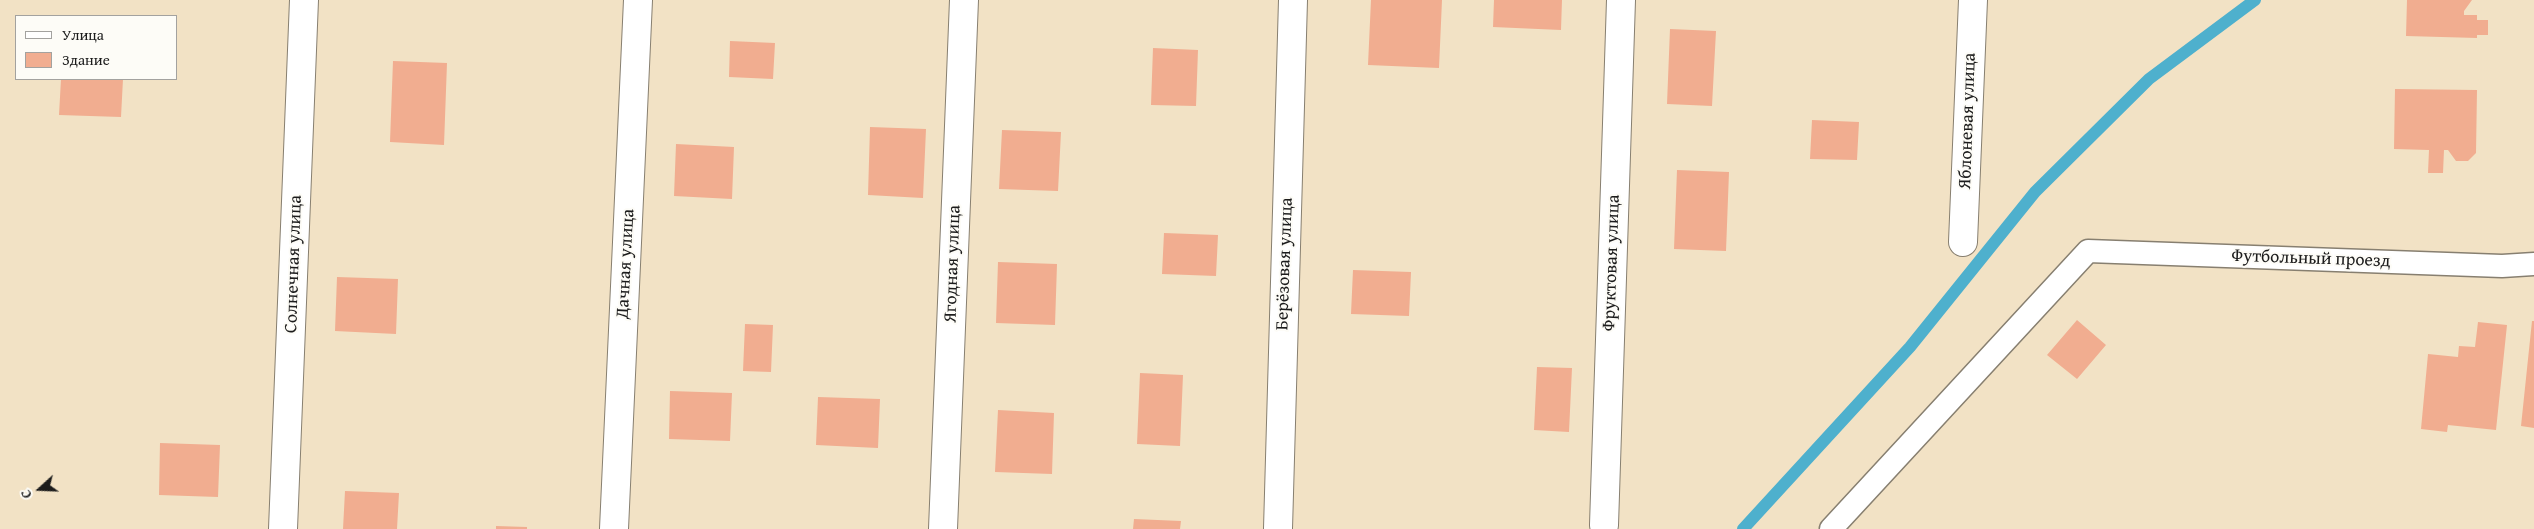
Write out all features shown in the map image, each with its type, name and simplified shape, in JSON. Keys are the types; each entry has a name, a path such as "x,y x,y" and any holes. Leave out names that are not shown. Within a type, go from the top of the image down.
{"street":[{"name":"Солнечная улица","path":"283,529 304,0"},
{"name":"Дачная улица","path":"614,529 638,0"},
{"name":"Ягодная улица","path":"943,529 964,0"},
{"name":"Берёзовая улица","path":"1278,529 1293,0"},
{"name":"Фруктовая улица","path":"1604,525 1621,0"},
{"name":"Яблоневая улица","path":"1963,242 1973,0"}],"lane":[{"name":"Футбольный проезд","path":"1831,529 2088,250 2502,266 2534,264"}],"building":[{"path":"1371,0 1442,0 1439,68 1368,65"},
{"path":"1494,0 1562,0 1561,30 1493,27"},
{"path":"2407,0 2472,0 2464,11 2464,15 2477,15 2477,20 2488,20 2488,35 2477,35 2477,38 2406,36"},
{"path":"1670,29 1716,31 1712,106 1667,104"},
{"path":"730,41 775,43 773,79 729,77"},
{"path":"1153,48 1198,50 1196,106 1151,105"},
{"path":"393,61 447,63 444,145 390,142"},
{"path":"61,80 123,80 121,117 59,115"},
{"path":"2395,89 2477,90 2476,153 2468,161 2456,161 2448,150 2444,150 2443,173 2428,173 2429,150 2394,149"},
{"path":"1812,120 1859,122 1857,160 1810,159"},
{"path":"870,127 926,129 923,198 868,195"},
{"path":"1002,130 1061,132 1058,191 999,189"},
{"path":"676,144 734,147 732,199 674,196"},
{"path":"1677,170 1729,172 1726,251 1674,249"},
{"path":"1164,233 1218,235 1216,276 1162,274"},
{"path":"998,262 1057,264 1055,325 996,323"},
{"path":"1353,270 1411,272 1409,316 1351,314"},
{"path":"337,277 398,279 396,334 335,331"},
{"path":"2077,320 2106,345 2077,379 2047,355"},
{"path":"2532,321 2534,321 2534,428 2521,426"},
{"path":"2478,322 2507,325 2496,430 2448,425 2447,432 2421,429 2428,354 2458,357 2459,346 2475,347"},
{"path":"745,324 773,325 771,372 743,371"},
{"path":"1537,367 1572,368 1569,432 1534,430"},
{"path":"1140,373 1183,375 1180,446 1137,444"},
{"path":"670,391 732,393 730,441 669,439"},
{"path":"818,397 880,399 878,448 816,445"},
{"path":"998,410 1054,413 1052,474 995,472"},
{"path":"160,443 220,445 218,497 159,495"},
{"path":"345,491 399,493 397,529 343,529"},
{"path":"1134,519 1181,521 1180,529 1133,529"},
{"path":"496,526 527,527 527,529 496,529"}],"waterway":[{"path":"1743,529 1910,347 2035,192 2149,79 2255,0"}]}
